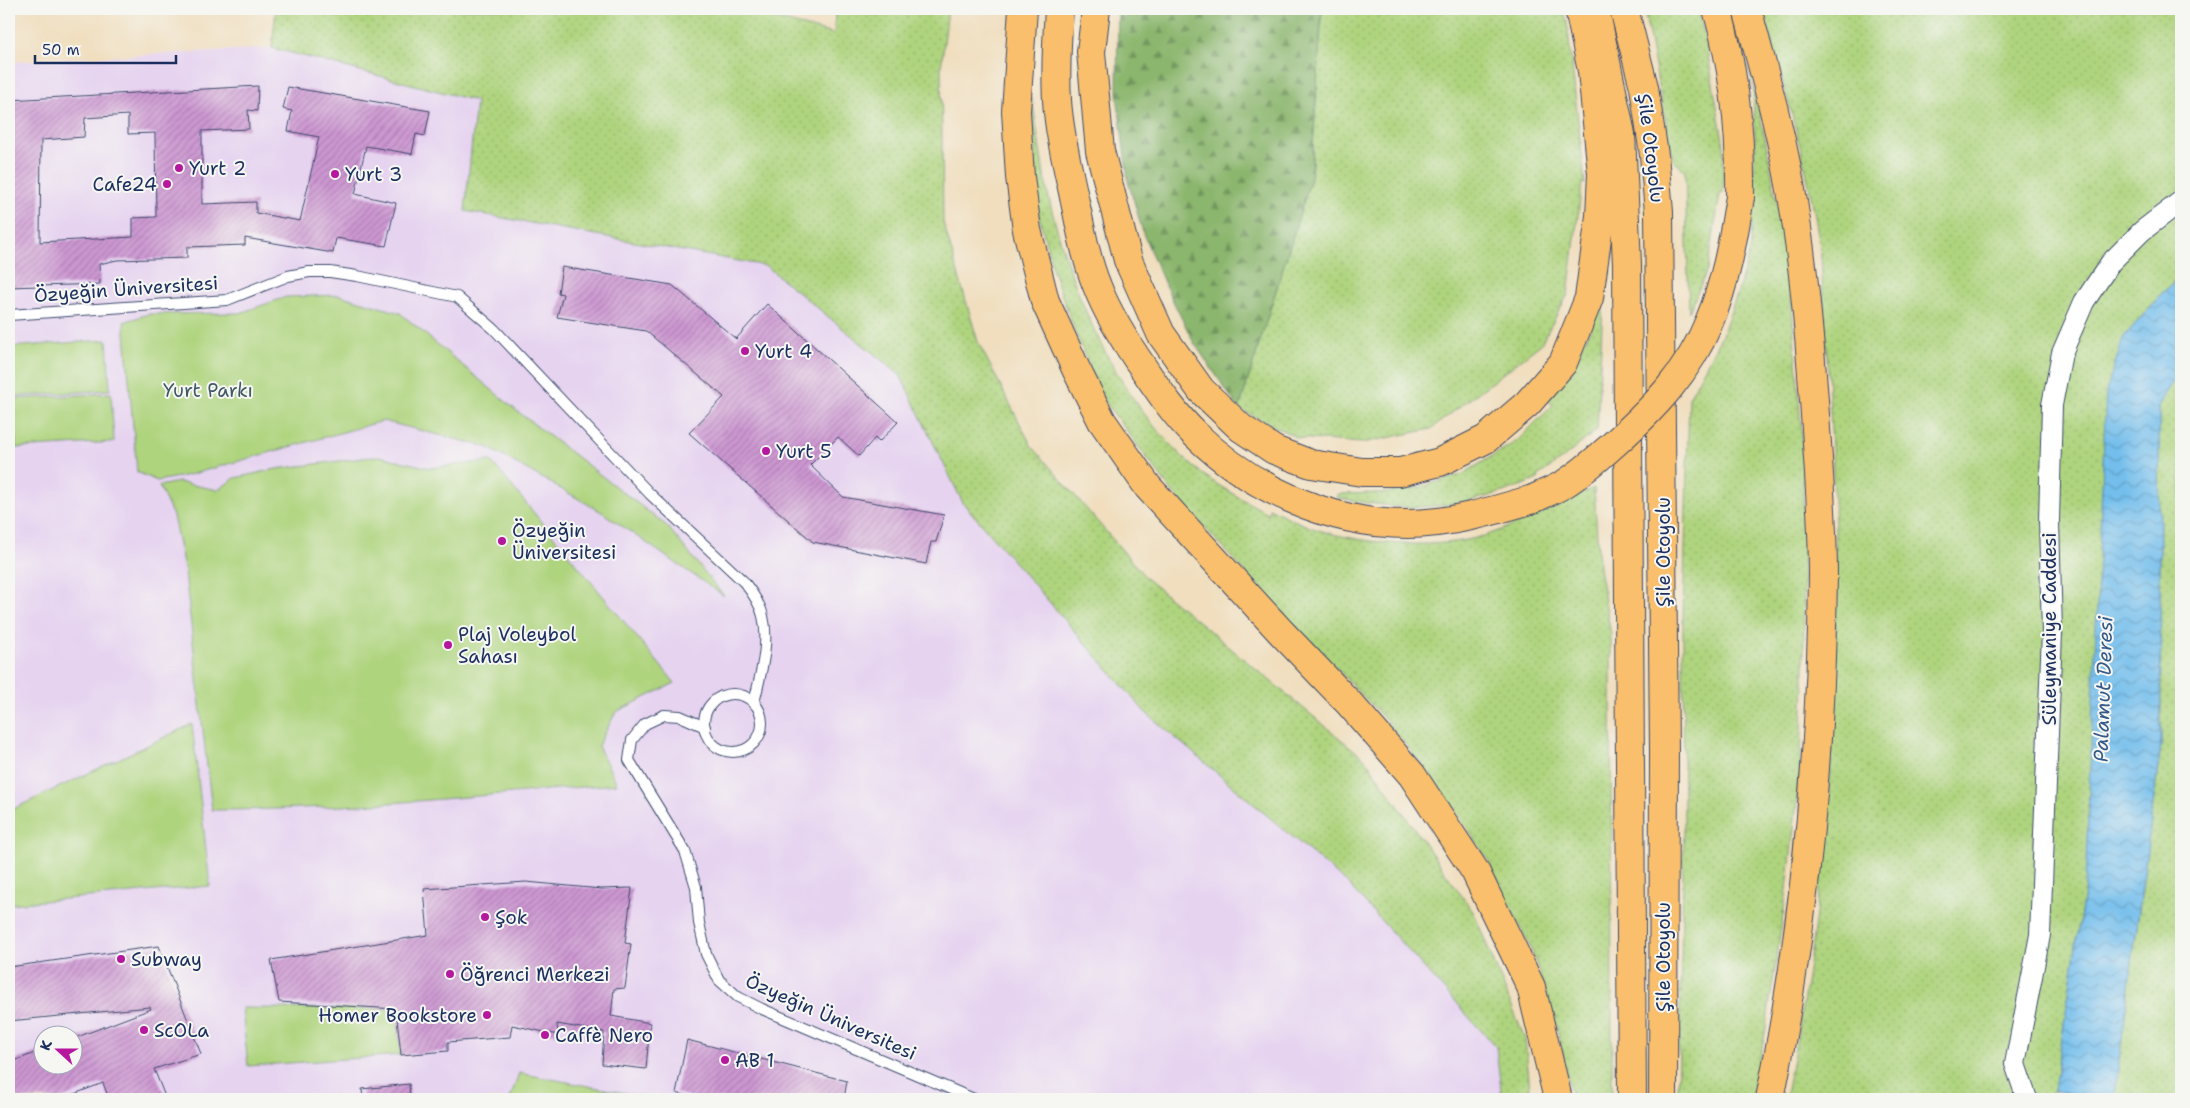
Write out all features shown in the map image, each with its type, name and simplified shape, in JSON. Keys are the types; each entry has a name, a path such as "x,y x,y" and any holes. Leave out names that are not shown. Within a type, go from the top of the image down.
{"highway":[{"path":"1023,9 1016,111 1020,177 1025,212 1045,301 1076,369 1102,421 1148,487 1349,703 1412,775 1475,871 1531,987 1558,1099"},
{"path":"1059,9 1056,52 1057,101 1082,233 1097,286 1128,345 1159,390 1194,434 1243,474 1289,498 1336,514 1368,520 1408,524 1447,520 1490,512 1533,499 1564,484 1595,461 1647,414 1667,393 1709,323 1730,258 1740,198 1740,167 1731,77 1717,9"},
{"path":"1096,9 1091,52 1100,151 1128,260 1161,334 1201,390 1241,428 1274,450 1311,464 1362,472 1400,472 1440,462 1486,439 1526,404 1563,363 1590,298 1600,216 1602,174 1592,70 1579,9"},
{"name":"Şile Otoyolu","path":"1595,9 1621,134 1627,264 1632,1099"},
{"name":"Şile Otoyolu","path":"1624,9 1644,87 1654,155 1658,212 1664,751 1663,1099"},
{"path":"1747,9 1763,69 1795,219 1805,294 1812,376 1820,484 1823,575 1820,693 1807,862 1782,1039 1770,1099"}],"street":[{"name":"Süleymaniye Caddesi","path":"2027,1099 2016,1064 2040,935 2051,641 2049,521 2052,405 2062,353 2084,302 2111,262 2142,231 2181,201"}],"lane":[{"name":"Özyeğin Üniversitesi","path":"9,315 227,300 288,276 308,272 330,272 357,276 457,297 494,329 650,494 749,587 757,599 764,616 765,634 763,657 754,703"},
{"path":"738,694 754,703 759,710 762,728 758,736 746,749 728,751 720,748 707,735 705,727 708,709 721,697 738,694"},
{"name":"Özyeğin Üniversitesi","path":"705,727 680,716 664,716 645,724 632,740 629,760 685,851 696,887 699,923 706,954 719,980 738,997 762,1009 974,1099"}],"shaded area":[{"name":"Özyeğin Üniversitesi","path":"272,48 476,101 465,211 766,266 900,375 963,504 1145,712 1348,884 1496,1047 1502,1099 9,1099 9,62"}],"green space":[{"path":"276,9 738,9 834,34 835,9 948,9 941,68 943,222 978,342 1031,445 1148,580 1365,759 1474,913 1525,1039 1531,1099 1502,1099 1496,1047 1348,884 1145,712 963,503 900,375 766,266 465,211 476,101 272,48"},
{"path":"1118,9 1322,9 1311,178 1239,409 1194,343 1166,287 1144,236 1128,181 1117,94"},
{"path":"1322,9 1562,9 1567,22 1585,184 1582,183 1568,294 1541,344 1431,429 1362,443 1298,438 1239,409 1311,178"},
{"path":"1644,9 1697,9 1704,33 1724,146 1723,193 1720,194 1708,268 1689,312 1685,171 1673,160"},
{"path":"1762,9 2181,9 2181,277 2165,290 2123,338 2085,886 2054,1091 2043,1099 1785,1099 1801,1013 1824,842 1835,671 1836,585 1827,353 1819,240 1808,181 1787,95"},
{"path":"1753,84 1789,269 1803,453 1804,681 1800,775 1787,889 1765,1033 1751,1099 1678,1099 1684,831 1683,621 1689,398 1722,335 1738,292 1751,246 1755,143"},
{"path":"1032,98 1051,207 1073,279 1087,314 1122,382 1144,413 1168,442 1195,468 1213,481 1269,514 1269,508 1302,524 1322,531 1361,540 1405,544 1448,543 1487,535 1528,519 1594,488 1599,568 1611,635 1612,1099 1572,1099 1557,1027 1532,951 1487,858 1441,789 1386,720 1279,609 1173,493 1103,399 1074,329 1053,270 1037,208"},
{"name":"Yurt Parkı","path":"339,295 400,313 517,411 667,526 724,596 600,511 487,447 383,421 189,475 157,481 137,472 124,322 148,314 240,313 286,297"},
{"path":"1603,303 1597,430 1539,475 1538,479 1507,491 1474,500 1424,507 1372,504 1338,498 1337,494 1385,493 1421,487 1463,474 1517,441 1553,405 1548,401 1569,373"},
{"path":"107,340 110,390 10,397 9,347"},
{"path":"2181,367 2181,1099 2114,1099 2161,745 2159,404"},
{"path":"111,393 114,442 16,448 13,399"},
{"path":"379,456 430,468 491,461 675,683 616,712 598,746 617,784 364,805 212,810 185,572 173,516 159,486 178,482 218,490 235,478 276,469"},
{"path":"192,724 210,886 9,904 9,811"},
{"path":"242,1008 396,1009 401,1055 248,1066"},
{"path":"519,1073 657,1099 510,1099"}],"water":[{"name":"Palamut Deresi","path":"2181,277 2181,367 2159,404 2161,745 2114,1099 2102,1099 2054,1091 2085,886 2106,392 2123,338 2165,290"}],"building":[{"path":"258,86 257,111 248,110 249,129 202,131 202,204 256,202 256,213 300,221 319,137 288,131 292,111 283,109 288,87 430,111 425,136 416,134 412,154 366,146 355,194 396,203 386,246 336,238 333,253 245,238 245,245 187,247 187,258 117,260 99,264 100,284 9,287 9,100","holes":["128,115 128,134 155,133 156,217 133,218 133,237 40,242 41,140 84,137 85,118"]},
{"path":"562,267 672,285 736,339 767,304 898,422 879,442 875,438 859,456 838,437 810,465 843,497 944,515 936,542 931,542 926,564 813,542 689,433 724,397 646,331 557,317 563,294 558,293"},
{"name":"Öğrenci Merkezi","path":"526,882 601,889 632,888 625,943 631,944 625,988 614,989 611,1016 650,1023 646,1069 602,1064 604,1032 557,1024 558,1035 512,1025 510,1037 448,1042 448,1051 401,1055 396,1009 279,1002 271,960 428,935 424,889"},
{"name":"ScOLa","path":"159,946 201,1054 154,1069 166,1099 109,1099 103,1083 61,1099 9,1099 9,1063 32,1054 32,1076 82,1076 82,1035 151,1009 150,1007 9,1021 9,967"},
{"name":"AB 1","path":"687,1040 847,1081 844,1099 700,1099 676,1093"},
{"path":"409,1084 410,1099 363,1099 362,1089"}],"place":[{"name":"Yurt 2","path":"179,168"},
{"name":"Yurt 3","path":"335,174"},
{"name":"Cafe24","path":"167,184"},
{"name":"Yurt 4","path":"745,351"},
{"name":"Yurt 5","path":"766,451"},
{"name":"Özyeğin Üniversitesi","path":"502,541"},
{"name":"Plaj Voleybol Sahası","path":"448,645"},
{"name":"Şok","path":"485,917"},
{"name":"Subway","path":"121,959"},
{"name":"Öğrenci Merkezi","path":"450,974"},
{"name":"Homer Bookstore","path":"487,1015"},
{"name":"ScOLa","path":"144,1030"},
{"name":"Caffè Nero","path":"545,1035"},
{"name":"AB 1","path":"725,1060"}]}
